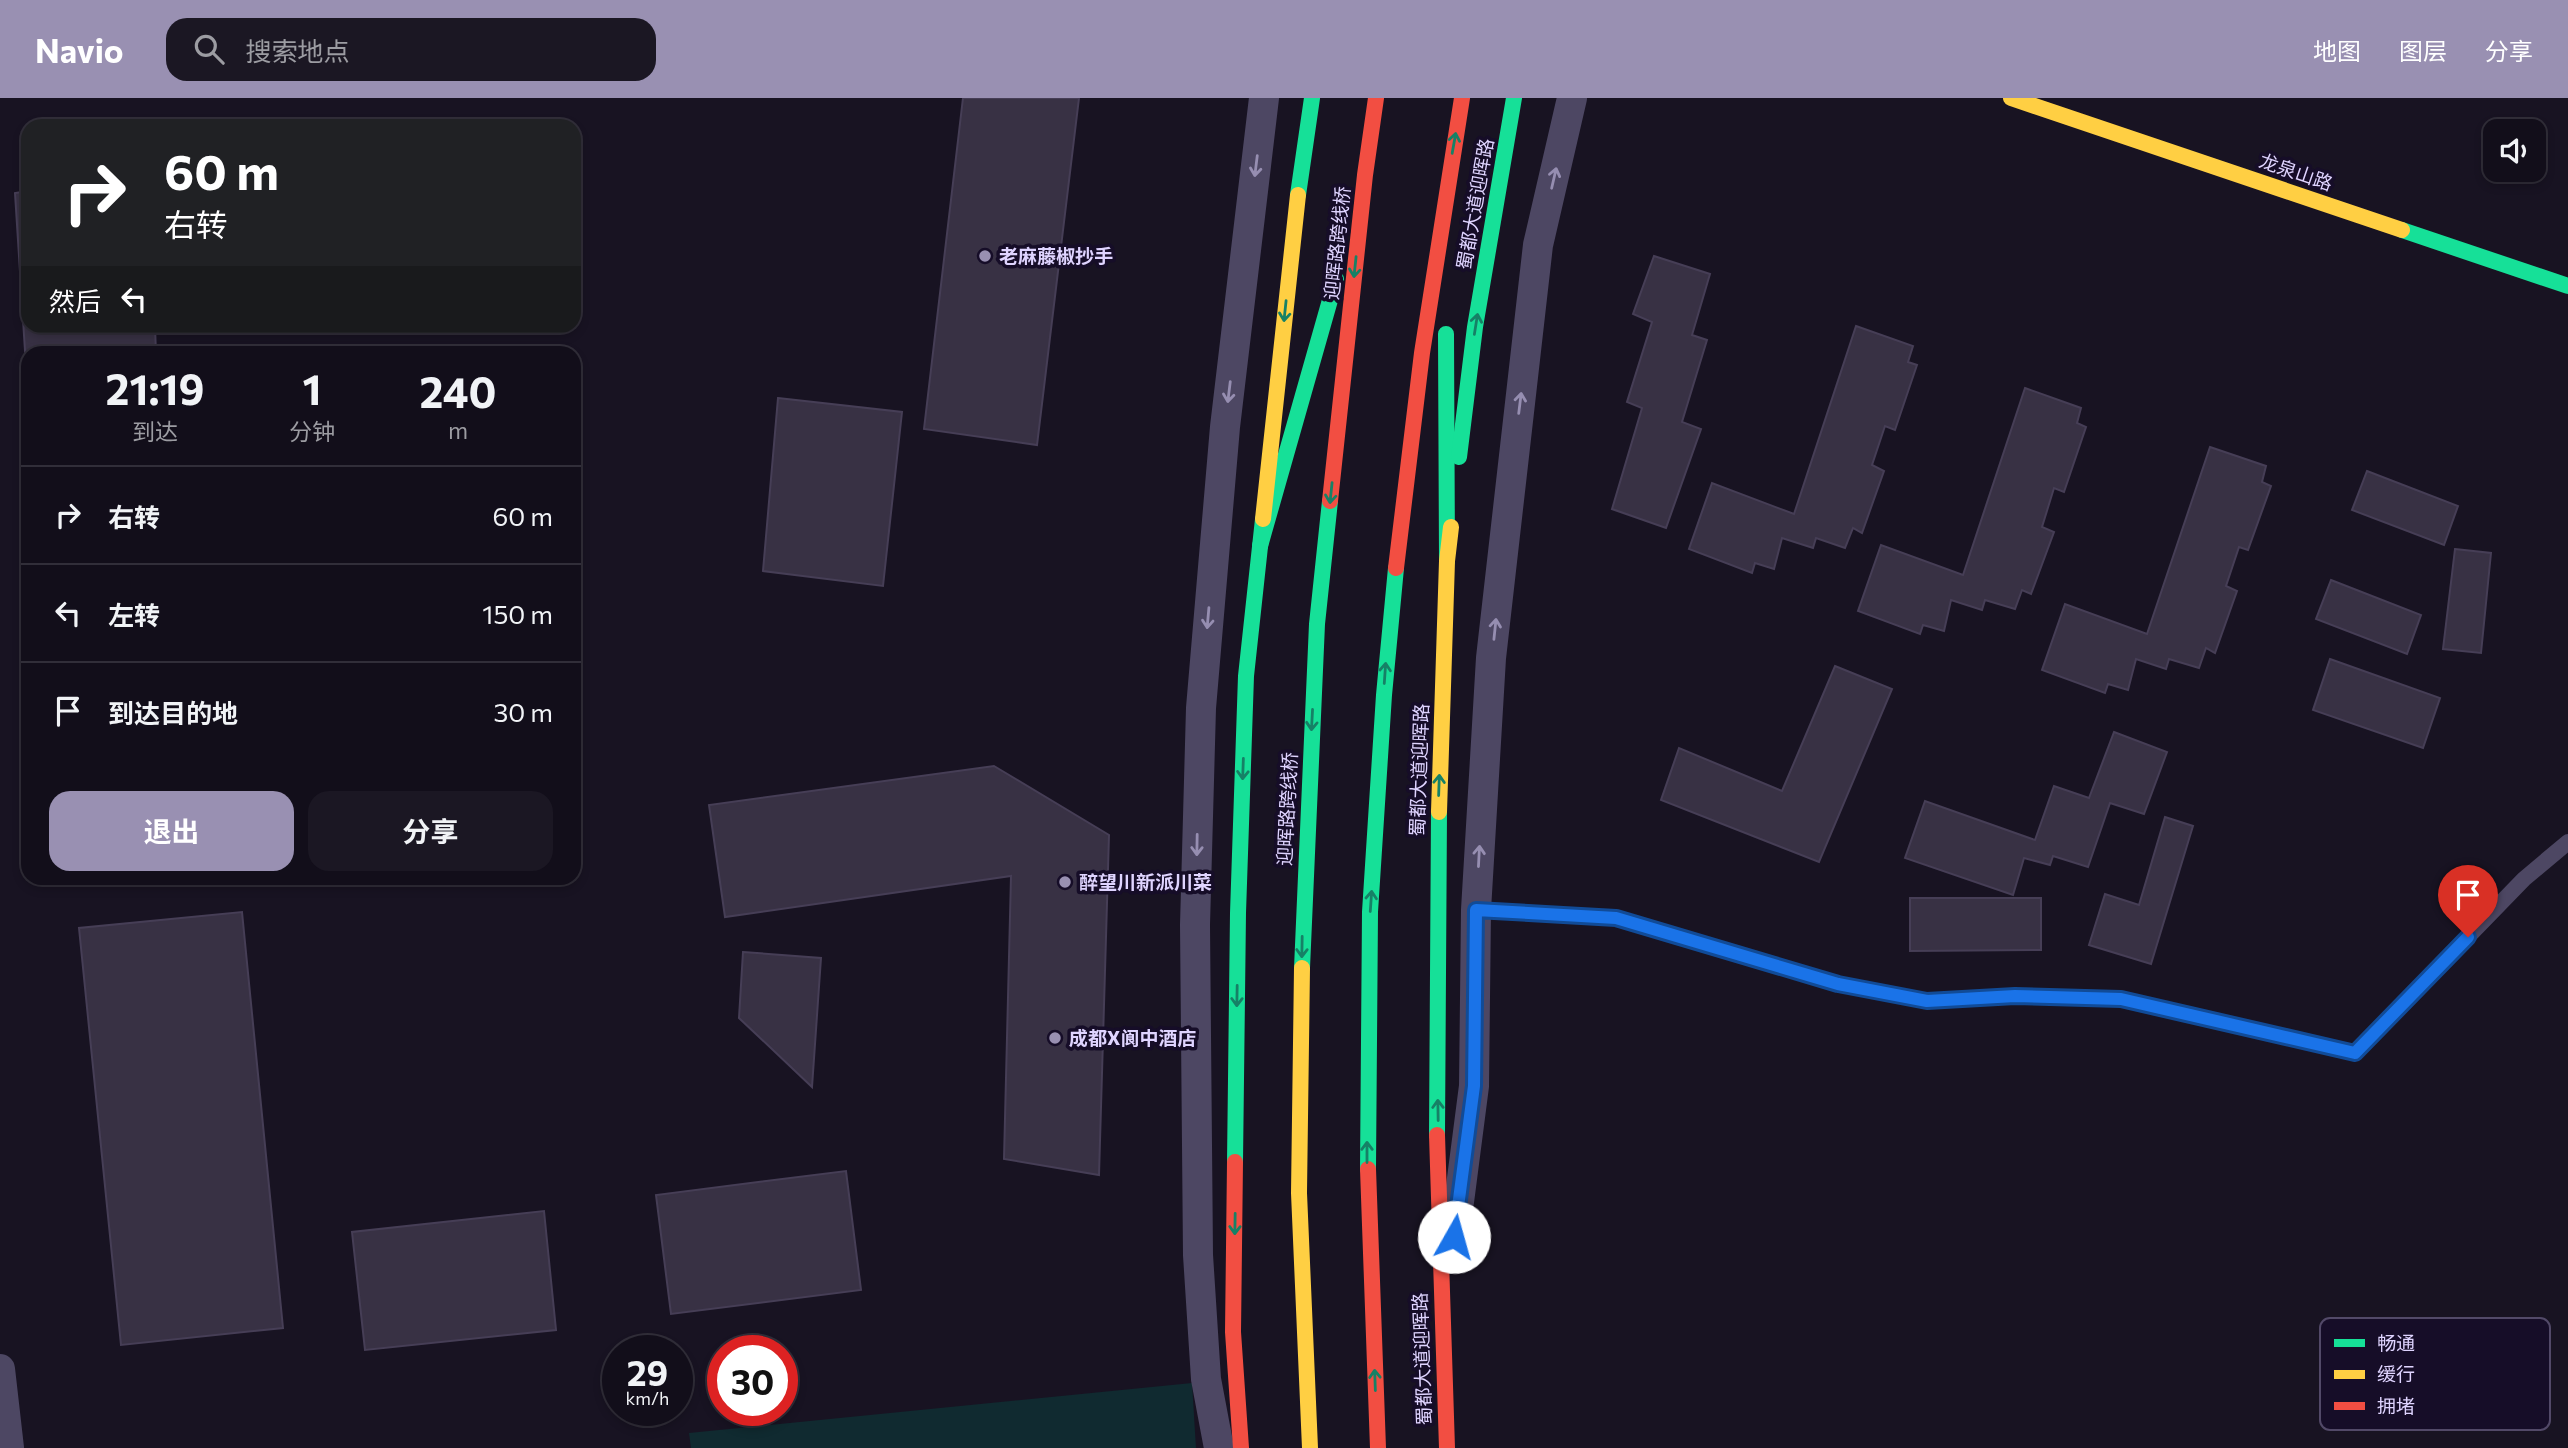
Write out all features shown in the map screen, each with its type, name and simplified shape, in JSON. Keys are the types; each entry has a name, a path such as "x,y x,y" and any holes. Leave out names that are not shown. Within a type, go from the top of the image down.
{"main road":[{"path":"1241,1448 1233,1332 1238,913 1246,676 1297,199 1312,98"},
{"path":"1365,98 1365,175"},
{"path":"1260,546 1365,175 1376,98"},
{"name":"蜀都大道迎晖路","path":"1446,188 1462,98"},
{"name":"蜀都大道迎晖路","path":"1447,1448 1441,1338 1436,907 1447,561 1475,327 1514,98"},
{"name":"龙泉山路","path":"2011,98 2568,286"},
{"name":"迎晖路跨线桥","path":"1310,1448 1299,1193 1302,936 1317,624 1365,175"},
{"path":"1446,188 1447,561"},
{"path":"1378,1448 1367,1166 1369,928 1387,651 1446,188"}],"street":[{"path":"1219,1448 1206,1379 1198,1255 1195,925 1201,708 1225,427 1264,98"},
{"path":"1441,1338 1474,1086 1476,910 1491,658 1538,245 1572,98"},
{"path":"0,1369 9,1448"}],"lane":[{"path":"1476,910 1616,918 1838,984 1927,1001 2015,996 2121,999 2355,1053 2524,879 2568,842"}],"green space":[{"path":"1192,1383 1196,1448 691,1448 689,1433 759,1426 798,1426 798,1422"}],"building":[{"path":"963,98 1079,98 1037,445 924,429"},
{"path":"21,192 21,288 15,193"},
{"path":"1654,256 1710,274 1692,335 1707,340 1682,422 1701,429 1666,528 1612,509 1642,408 1627,402 1652,322 1633,314"},
{"path":"1856,326 1913,346 1908,362 1917,365 1895,430 1885,426 1872,465 1884,471 1862,533 1853,528 1845,548 1816,538 1813,548 1782,538 1774,569 1755,563 1752,573 1689,549 1712,483 1794,514"},
{"path":"24,333 155,333 156,346 25,346"},
{"path":"2025,388 2081,408 2077,423 2086,427 2064,492 2054,488 2042,527 2054,532 2031,594 2022,590 2015,609 1985,600 1982,610 1951,600 1944,631 1923,625 1920,634 1858,611 1881,545 1963,575"},
{"path":"778,398 902,412 883,586 763,571"},
{"path":"2210,447 2266,466 2262,482 2271,486 2248,550 2239,547 2226,586 2237,591 2215,653 2206,648 2199,668 2169,659 2166,669 2136,659 2128,690 2108,684 2105,693 2042,670 2065,604 2147,634"},
{"path":"2367,471 2458,506 2444,545 2352,510"},
{"path":"2455,549 2491,553 2481,653 2443,649"},
{"path":"2331,580 2421,615 2407,654 2316,619"},
{"path":"2330,659 2440,698 2423,748 2313,710"},
{"path":"1835,666 1892,689 1819,862 1661,800 1679,748 1782,791"},
{"path":"2114,732 2167,752 2144,814 2110,803 2088,867 2053,856 2050,865 2024,858 2013,895 1905,858 1925,801 2035,840 2054,786 2089,798"},
{"name":"成都X阆中酒店","path":"994,766 1109,835 1099,1175 1004,1159 1011,876 725,917 709,805"},
{"path":"2165,817 2193,826 2151,964 2089,945 2105,894 2139,905"},
{"path":"1910,898 2041,898 2041,950 1910,951"},
{"path":"242,912 283,1328 121,1345 79,928"},
{"path":"743,952 821,958 812,1087 739,1018"},
{"path":"846,1171 861,1290 671,1314 656,1195"},
{"path":"544,1211 556,1330 365,1350 352,1232"}],"traffic: fast":[{"path":"1298,195 1312,98"},
{"path":"1459,457 1475,327 1514,98"},
{"path":"2402,230 2568,286"},
{"path":"1260,546 1336,279"},
{"path":"1446,334 1447,561"},
{"path":"1302,968 1317,624 1330,501"},
{"path":"1235,1162 1238,913 1246,676 1263,519"},
{"path":"1368,1169 1370,912 1384,695 1396,568"},
{"path":"1437,1135 1439,812"}],"traffic: slow":[{"path":"2011,98 2402,230"},
{"path":"1263,519 1298,195"},
{"path":"1439,812 1447,561 1451,527"},
{"path":"1302,968 1299,1193 1310,1448"}],"traffic: jam":[{"path":"1330,501 1365,175 1376,98"},
{"path":"1396,568 1422,353 1462,98"},
{"path":"1437,1135 1447,1448"},
{"path":"1235,1162 1233,1332 1241,1448"},
{"path":"1368,1169 1378,1448"}],"place":[{"name":"老麻藤椒抄手","path":"985,256"},
{"name":"醉望川新派川菜","path":"1065,882"},
{"name":"成都X阆中酒店","path":"1055,1038"}],"route":[{"path":"1454,1237 1474,1086 1476,910 1616,918 1838,984 1927,1001 2015,996 2121,999 2355,1053 2468,937"}]}
